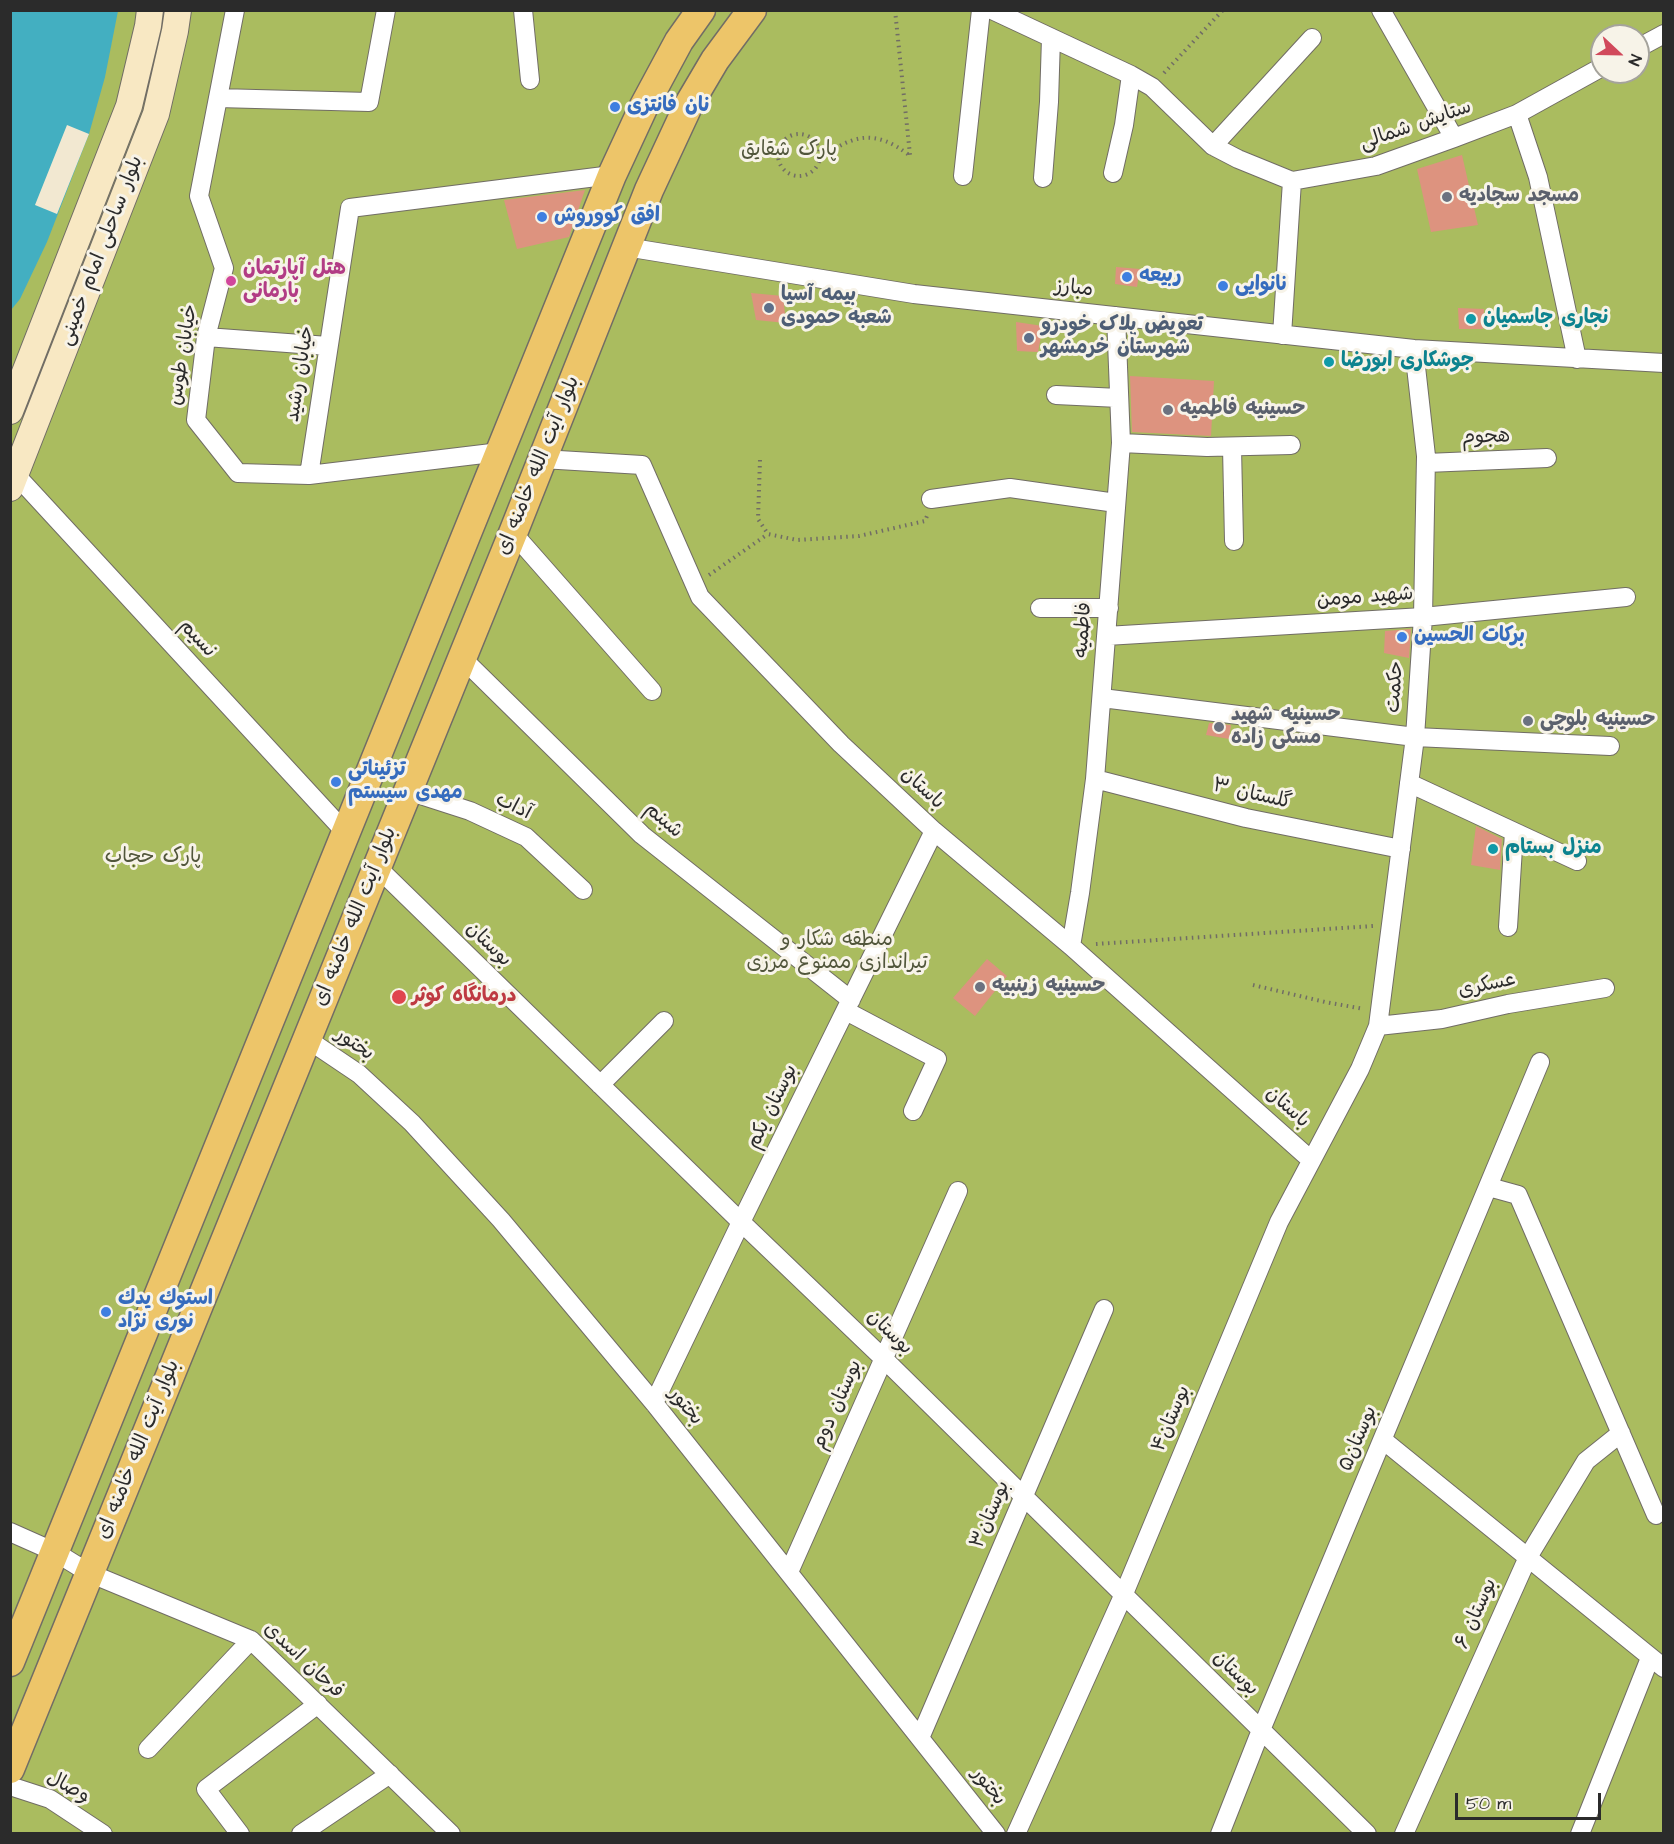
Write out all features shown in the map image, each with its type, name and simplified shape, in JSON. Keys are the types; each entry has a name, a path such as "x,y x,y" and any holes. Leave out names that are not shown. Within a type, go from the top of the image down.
{"main road":[{"name":"بلوار ساحلی امام خمینی","path":"10,411 129,106 150,10"},
{"name":"بلوار ساحلی امام خمینی","path":"13,481 156,114 178,10"},
{"name":"بلوار آیت الله خامنه ای","path":"10,1662 612,175 644,106 679,41 701,10"},
{"name":"بلوار آیت الله خامنه ای","path":"10,1769 513,533 649,190 689,104 715,60 752,10"}],"street":[{"name":"خیابان طوس","path":"235,10 199,196 224,268 206,337 196,420 238,473 309,475 500,452"},
{"path":"218,98 369,102 386,10"},
{"path":"523,10 530,80"},
{"path":"963,177 981,10"},
{"path":"992,10 1131,75 1152,87 1214,146 1238,159 1292,181 1282,335"},
{"path":"1381,10 1454,138"},
{"path":"1650,42 1664,34"},
{"path":"1043,178 1051,38"},
{"path":"1214,146 1312,38"},
{"name":"ستایش شمالی","path":"1292,181 1376,166 1517,114 1590,74"},
{"path":"1113,172 1124,125 1131,75"},
{"path":"1517,114 1538,177 1576,359"},
{"name":"خیابان رشید","path":"309,475 350,208 612,175"},
{"name":"مبارز","path":"626,247 914,294 1414,349 1664,363"},
{"name":"فاطمیه","path":"1071,946 1095,779 1121,443 1116,316"},
{"path":"206,337 328,346"},
{"name":"حکمت","path":"1379,1019 1415,737 1423,616 1426,463 1414,349"},
{"path":"1056,395 1119,398"},
{"path":"1121,443 1207,447 1291,445"},
{"path":"1232,447 1234,541"},
{"name":"هجوم","path":"1426,463 1547,458"},
{"name":"باستان","path":"542,459 642,465 700,597 841,744 934,831 1071,946 1311,1160"},
{"name":"نسیم","path":"13,481 346,833"},
{"path":"931,499 1010,488 1116,503"},
{"path":"513,533 652,691"},
{"name":"شهید مومن","path":"1107,636 1423,616 1626,597"},
{"path":"1040,608 1109,608"},
{"name":"شبنم","path":"462,658 642,835 848,1005 938,1059 913,1111"},
{"path":"1102,698 1415,737 1610,746"},
{"name":"گلستان ۳","path":"1095,779 1246,818 1401,849"},
{"path":"1409,783 1577,861"},
{"name":"آداب","path":"408,791 470,811 526,837 583,890"},
{"name":"بوستان یکم","path":"654,1403 934,831"},
{"path":"1508,927 1514,832"},
{"name":"بوستان","path":"377,867 884,1359 1367,1833"},
{"name":"عسکری","path":"1379,1019 1442,1019 1508,1004 1605,988"},
{"name":"بوستان۴","path":"1016,1833 1124,1596 1279,1222 1360,1069 1379,1019"},
{"path":"600,1085 664,1022"},
{"name":"بختور","path":"307,1039 359,1074 412,1123 501,1220 654,1403 996,1833"},
{"name":"بوستان۵","path":"1220,1833 1540,1062"},
{"path":"1489,1187 1518,1195 1656,1515"},
{"name":"بوستان دوم","path":"789,1572 958,1191"},
{"name":"بوستان۳","path":"921,1738 1104,1309"},
{"name":"بوستان ۶","path":"1404,1833 1528,1557 1586,1461 1621,1433"},
{"path":"1383,1440 1657,1663 1580,1833"},
{"path":"10,1532 55,1552"},
{"name":"فرحان اسدی","path":"55,1552 89,1573 251,1640 390,1774 441,1831"},
{"path":"148,1749 251,1640"},
{"path":"240,1833 206,1789 318,1704"},
{"path":"301,1833 390,1774"},
{"name":"وصال","path":"10,1786 50,1799 103,1833"}],"path":[{"path":"820,159 820,152 813,140 800,134 787,137 778,148 778,162 787,174 800,177 813,171 820,159 842,143 860,138 878,138 895,144 910,155 895,10"},
{"path":"1152,87 1223,10"},
{"path":"760,460 758,519 768,534 797,540 859,536 925,521"},
{"path":"695,585 768,534"},
{"path":"1071,946 1392,925"},
{"path":"1253,985 1324,1002 1379,1019"}],"green space":[{"name":"منطقه شکار و تیراندازی ممنوع مرزی","path":"11,11 1663,11 1663,1833 11,1834"}],"water":[{"path":"11,11 118,11 105,77 89,134 47,242 20,299 11,310"}],"pier":[{"path":"67,125 89,134 57,214 35,205"}],"building":[{"name":"مسجد سجادیه","path":"1462,155 1478,225 1431,232 1417,169"},
{"name":"افق کووروش","path":"585,190 569,237 517,249 504,200"},
{"name":"ربیعه","path":"1116,267 1140,269 1137,287 1115,284"},
{"name":"بیمه آسیا شعبه حمودی","path":"751,293 783,296 786,323 756,320"},
{"name":"نجاری جاسمیان","path":"1458,308 1484,309 1483,329 1459,329"},
{"name":"تعویض پلاک خودرو شهرستان خرمشهر","path":"1016,322 1043,326 1038,352 1017,351"},
{"name":"حسینیه فاطمیه","path":"1130,376 1214,381 1211,436 1132,432"},
{"path":"1411,629 1409,658 1384,653 1385,631"},
{"name":"حسینیه شهید مسکی زاده","path":"1209,723 1231,725 1229,739 1206,735"},
{"path":"1476,826 1502,839 1500,870 1471,865"},
{"name":"حسینیه زینبیه","path":"987,959 1007,976 975,1016 953,998"}],"place":[{"name":"نان فانتزی","path":"615,107"},
{"name":"مسجد سجادیه","path":"1447,197"},
{"name":"افق کووروش","path":"542,217"},
{"name":"ربیعه","path":"1127,277"},
{"name":"هتل آپارتمان بارمانی","path":"231,281"},
{"name":"نانوایی","path":"1223,286"},
{"name":"بیمه آسیا شعبه حمودی","path":"769,308"},
{"name":"نجاری جاسمیان","path":"1471,319"},
{"name":"تعویض پلاک خودرو شهرستان خرمشهر","path":"1029,338"},
{"name":"جوشکاری ابورضا","path":"1329,362"},
{"name":"حسینیه فاطمیه","path":"1168,410"},
{"name":"برکات الحسین","path":"1402,637"},
{"name":"حسینیه بلوچی","path":"1528,721"},
{"name":"حسینیه شهید مسکی زاده","path":"1219,727"},
{"name":"تزئیناتی مهدی سیستم","path":"336,782"},
{"name":"منزل بستام","path":"1493,849"},
{"name":"حسینیه زینبیه","path":"980,987"},
{"name":"درمانگاه کوثر","path":"399,997"},
{"name":"استوك يدك نوری نژاد","path":"106,1312"}],"park label":[{"name":"پارک شقایق","path":"789,151"},
{"name":"پارک حجاب","path":"153,858"}]}
